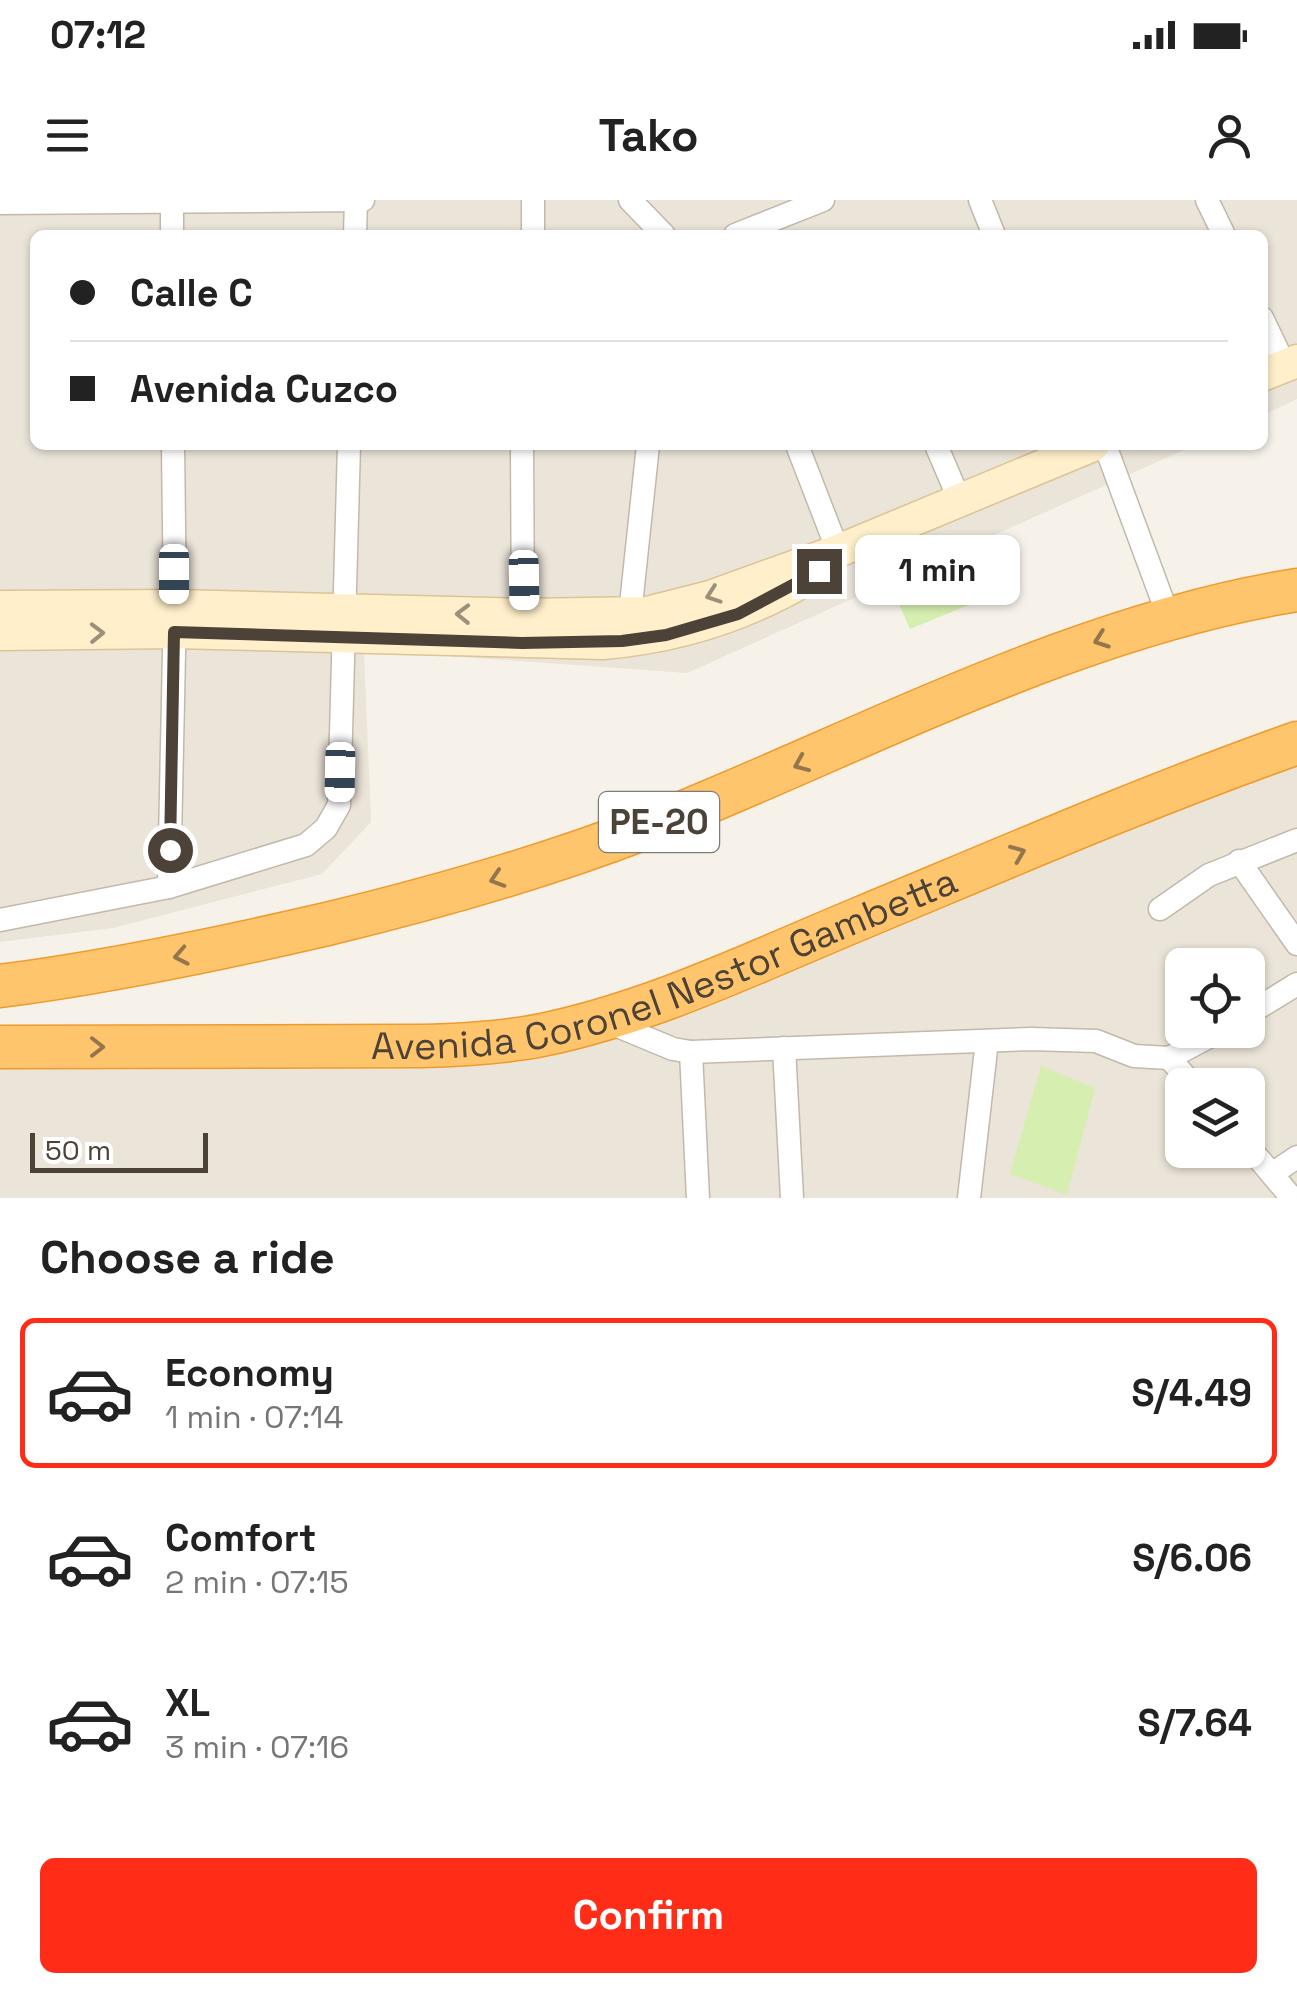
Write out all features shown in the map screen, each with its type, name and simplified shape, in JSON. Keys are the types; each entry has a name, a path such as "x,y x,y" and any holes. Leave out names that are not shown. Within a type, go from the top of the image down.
{"highway":[{"name":"PE-20","path":"0,986 68,978 236,946 444,896 640,830 1102,639 1169,618 1297,590"},
{"name":"Avenida Coronel Nestor Gambetta","path":"0,1048 487,1044 539,1036 604,1020 702,984 1199,778 1297,743"}],"street":[{"path":"172,200 172,230"},
{"path":"0,203 358,200 355,230"},
{"path":"532,230 533,200"},
{"path":"630,200 659,230"},
{"path":"748,230 823,200"},
{"path":"980,200 987,230"},
{"path":"1207,200 1222,230"},
{"path":"1268,333 1282,367"},
{"path":"169,886 174,450"},
{"path":"0,920 169,886 306,846 326,828 339,806 349,450"},
{"path":"522,450 523,629"},
{"path":"630,614 647,450"},
{"path":"799,450 838,551"},
{"path":"938,450 960,500"},
{"path":"523,629 687,604 838,551 1080,450"},
{"path":"1092,450 1169,618"},
{"path":"0,608 344,626 523,629 633,640 738,614 819,571 838,551"},
{"path":"0,634 174,619"},
{"path":"1160,909 1209,874 1297,840"},
{"path":"1239,861 1297,944"},
{"path":"1265,1004 1297,984"},
{"path":"604,1020 673,1049 692,1052 1096,1041 1134,1056 1169,1058 1188,1048"},
{"path":"969,1198 987,1041"},
{"path":"784,1048 792,1198"},
{"path":"692,1052 698,1198"},
{"path":"1169,1058 1178,1068"},
{"path":"1272,1174 1297,1157"},
{"path":"1265,1166 1292,1198"}],"shaded area":[{"path":"0,200 1297,200 1297,399 1268,413 1268,230 30,230 30,450 1184,450 687,673 364,650 371,822 322,874 113,928 0,942"},
{"path":"1297,762 1297,1198 0,1198 0,1066 546,1043"}],"green space":[{"path":"980,536 1003,591 910,629 886,574"},
{"path":"1041,1066 1095,1088 1067,1195 1010,1174"}],"route":[{"path":"170,850 174,632 576,644 644,639 738,614 819,571"}]}
